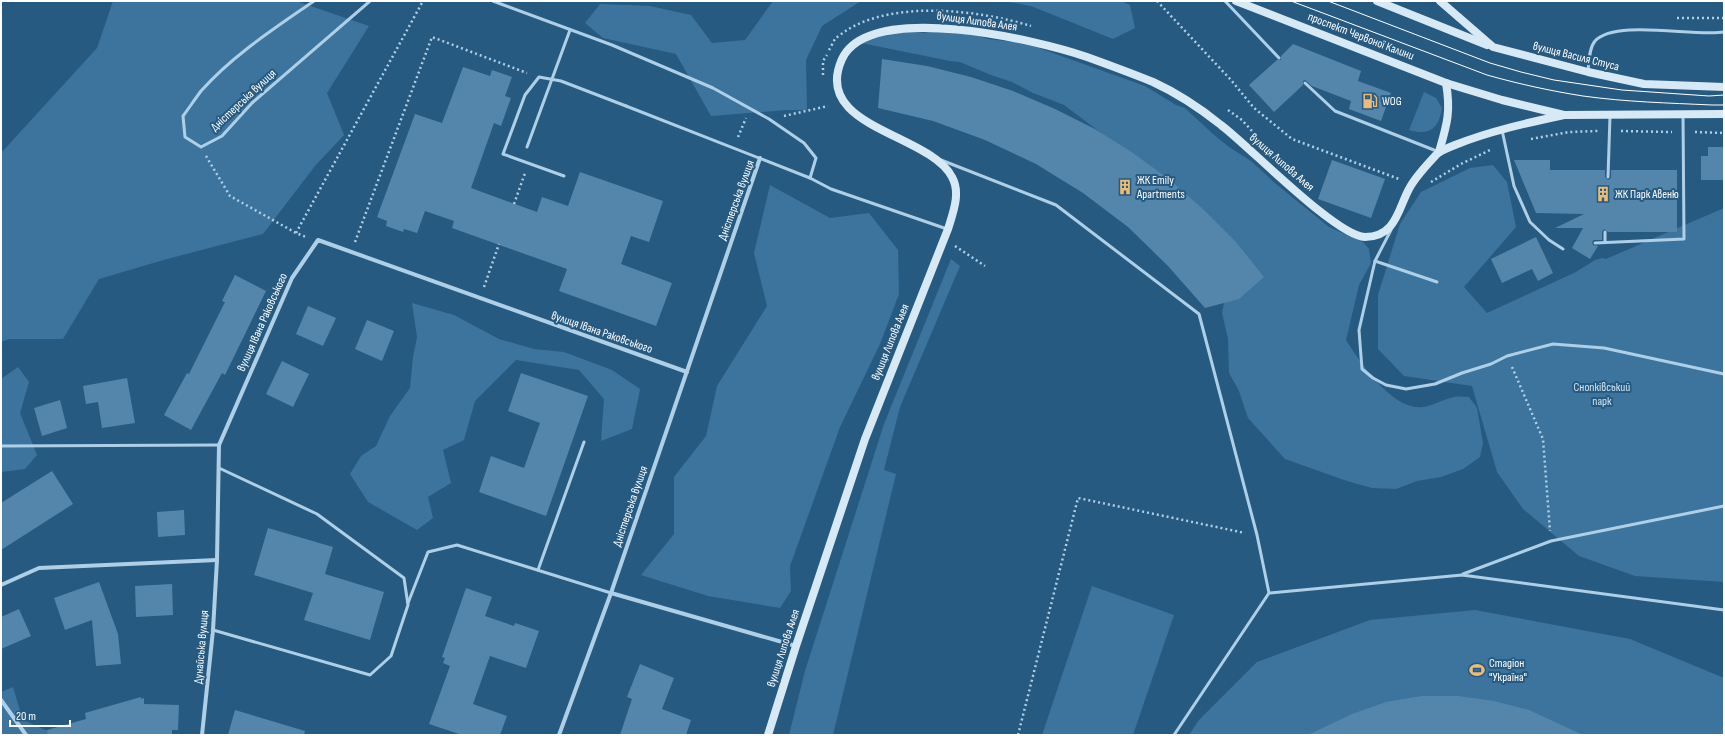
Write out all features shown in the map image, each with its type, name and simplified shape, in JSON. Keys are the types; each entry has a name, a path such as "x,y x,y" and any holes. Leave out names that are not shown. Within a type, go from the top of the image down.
{"street":[{"name":"проспект Червоної Калини","path":"1236,1 1446,83 1477,93 1564,115"},
{"path":"1377,1 1493,47"},
{"name":"вулиця Василя Стуса","path":"1440,1 1493,47 1588,72 1644,84 1724,86"},
{"name":"вулиця Липова Алея","path":"768,735 865,438 948,229 956,204 953,177 937,158 864,120 845,105 838,88 838,75 842,59 850,48 860,39 882,30 911,26 952,27 1018,38 1085,56 1155,83 1185,100 1222,125 1318,210 1347,231 1363,237 1375,236 1385,231 1395,223"},
{"path":"1395,223 1410,187 1439,152 1449,118 1449,99 1446,83"},
{"path":"1439,152 1471,138 1502,129 1564,115 1724,114"},
{"name":"Дністерська вулиця","path":"558,735 611,593 760,158"},
{"name":"вулиця Івана Раковського","path":"217,560 219,445 292,278 318,240 687,372"},
{"path":"1,585 40,568 217,560"},
{"name":"Дунайська вулиця","path":"202,735 213,630 217,560"},
{"path":"611,593 796,646"},
{"path":"1,700 26,735"}],"lane":[{"path":"201,147 184,137 183,116 201,91 224,69 263,37 314,1"},
{"name":"Дністерська вулиця","path":"201,147 222,136 252,103 370,1"},
{"path":"493,1 570,30 713,88 769,118 804,143 816,158 810,178"},
{"path":"1226,1 1279,58"},
{"path":"527,146 570,30"},
{"path":"1588,72 1591,52 1595,42 1605,35 1626,31 1650,30 1711,34 1724,32"},
{"path":"564,176 503,154 525,95 539,78 561,81 760,158"},
{"path":"1305,83 1335,111 1439,152"},
{"path":"1608,177 1610,114"},
{"path":"1595,243 1684,239 1683,114"},
{"path":"1502,129 1514,186 1530,222 1549,240 1564,249"},
{"name":"Дністерська вулиця","path":"760,158 810,178 831,189 948,229"},
{"path":"937,158 1056,205 1199,314 1257,535 1269,594 1174,735"},
{"path":"1395,223 1375,261 1358,330 1362,369 1372,378 1386,385 1406,389 1428,386 1491,364 1507,356 1553,344 1604,348 1724,374"},
{"path":"1605,232 1605,242"},
{"path":"1375,261 1437,282"},
{"path":"538,570 584,442"},
{"path":"1,446 219,445"},
{"path":"219,468 318,514 404,578 408,605"},
{"path":"1462,575 1551,541 1724,506"},
{"path":"213,630 370,675 391,656 428,552 457,544 611,593"},
{"path":"1269,594 1462,575 1724,610"}],"path":[{"path":"201,147 230,196 296,234 423,1"},
{"path":"1157,1 1232,80 1254,108 1292,140 1396,177 1410,187 1434,181 1461,164 1489,150 1505,146"},
{"path":"822,76 823,62 835,38 857,23 893,12 940,10 1004,18 1033,26"},
{"path":"352,252 432,37 539,78"},
{"path":"826,99 828,106 832,111"},
{"path":"769,118 828,106"},
{"path":"734,148 750,108"},
{"path":"1224,108 1242,120 1252,132"},
{"path":"1529,139 1569,132 1609,131 1724,133"},
{"path":"514,204 528,164"},
{"path":"480,299 499,244"},
{"path":"1507,356 1543,439 1551,541"},
{"path":"1018,735 1078,498 1257,535"}],"green space":[{"path":"113,1 296,1 369,26 327,93 344,135 315,166 263,234 167,259 99,279 63,339 9,339 1,342 1,153 97,48"},
{"path":"773,1 861,1 822,26 806,60 807,110 787,110 711,116 676,54 603,38 585,23 600,4 650,6 691,15 712,43 745,40"},
{"path":"1003,1 1121,1 1130,5 1135,28 1113,39 1031,6"},
{"path":"947,30 1036,47 1145,86 1176,105 1185,108 1213,134 1229,147 1251,161 1276,184 1329,227 1363,242 1369,249 1371,263 1359,285 1346,340 1379,384 1389,394 1401,402 1412,406 1424,407 1454,397 1469,397 1477,408 1483,443 1480,457 1463,469 1441,477 1417,481 1396,489 1372,488 1347,481 1285,459 1248,418 1239,391 1229,373 1228,339 1222,313 1226,293 1124,150 1064,105 1033,93 1012,82 960,62 861,43 874,36 905,31 922,33"},
{"path":"1424,92 1436,98 1442,108 1441,115 1436,126 1432,129 1422,132 1409,130"},
{"name":"Снопківський парк","path":"1493,165 1507,182 1516,227 1464,287 1487,313 1576,272 1595,260 1602,258 1606,259 1724,208 1724,582 1635,576 1579,556 1523,509 1497,472 1472,386 1404,376 1378,349 1378,295 1400,224 1421,192 1470,168"},
{"path":"770,185 830,218 869,213 898,250 899,294 880,344 840,427 790,566 791,591 780,608 708,596 641,575 674,534 674,477 706,436 717,386 767,306 754,253"},
{"path":"951,259 960,266 900,407 884,470 896,474 833,735 789,735 805,671 884,424"},
{"path":"412,303 454,315 499,339 534,349 564,352 612,370 640,389 632,429 601,441 604,399 579,370 516,360 475,401 464,440 443,450 451,483 428,497 433,518 417,530 368,502 350,474 361,456 376,446 390,416 410,388 413,357 417,337"},
{"path":"18,367 29,382 20,413 37,455 25,469 1,472 1,379"},
{"path":"1092,586 1174,615 1133,735 1042,735"},
{"name":"Стадіон \"Україна\"","path":"1475,610 1630,639 1724,678 1724,735 1189,735 1199,720 1257,662 1370,620"},
{"path":"13,687 23,720 48,731 50,735 1,735 1,692"}],"building":[{"path":"1293,44 1361,71 1358,81 1391,93 1381,121 1349,109 1351,101 1312,86 1305,80 1303,81 1303,85 1274,112 1249,85 1277,60 1281,60 1281,56"},
{"name":"ЖК Emily Apartments","path":"882,59 927,66 971,77 1013,91 1055,109 1095,129 1133,153 1170,180 1204,210 1236,242 1264,277 1239,299 1205,308 1168,266 1128,227 1083,193 1036,164 985,140 933,121 878,108"},
{"path":"463,67 490,76 492,70 512,77 505,96 511,98 501,126 494,123 471,188 537,212 542,197 568,206 580,172 663,201 649,242 631,236 621,264 672,283 656,326 559,291 567,269 452,228 454,221 425,211 417,233 404,229 403,232 386,226 387,221 377,217 415,114 442,123"},
{"path":"1708,147 1724,147 1724,180 1701,180 1701,156 1708,156"},
{"path":"1332,160 1385,179 1371,218 1318,199"},
{"name":"ЖК Парк Авеню","path":"1514,160 1550,160 1550,170 1605,170 1605,177 1608,180 1611,178 1611,170 1677,170 1677,232 1608,232 1604,229 1602,232 1602,240 1594,240 1592,242 1593,245 1598,246 1590,259 1572,248 1583,228 1555,228 1584,214 1536,213"},
{"path":"1536,237 1553,273 1538,281 1532,269 1502,283 1491,259"},
{"path":"235,275 266,291 225,375 222,373 191,430 164,415 187,373 189,374 225,302 222,301"},
{"path":"308,306 336,318 323,346 296,334"},
{"path":"367,320 394,331 382,361 355,349"},
{"path":"282,361 309,374 293,407 266,394"},
{"path":"521,373 588,396 546,516 479,492 491,456 524,468 540,423 508,411"},
{"path":"127,378 135,423 102,428 98,402 86,404 83,386"},
{"path":"60,400 67,428 42,436 34,408"},
{"path":"52,471 73,504 1,550 1,503"},
{"path":"184,510 185,535 158,537 157,512"},
{"path":"268,528 333,547 325,574 384,592 370,640 304,620 313,593 254,575"},
{"path":"99,582 118,634 121,664 96,666 92,620 65,630 54,598"},
{"path":"172,584 173,615 136,617 135,586"},
{"path":"466,588 492,597 485,616 514,626 515,623 539,631 526,668 490,656 473,704 507,716 500,735 462,735 429,724 450,666 443,663 445,658 442,657"},
{"path":"19,609 31,636 1,649 1,617"},
{"path":"640,664 674,678 662,709 691,720 686,735 620,735 632,699 627,697"},
{"name":"Стадіон \"Україна\"","path":"1422,696 1458,696 1494,701 1529,710 1583,735 1308,735 1352,714 1386,702"},
{"path":"141,697 141,699 144,698 144,704 179,705 178,730 172,730 172,735 48,735 47,730 86,719 85,713"},
{"path":"235,710 305,731 304,735 228,735"}],"tram line":[{"path":"1291,1 1487,75 1523,84 1559,92 1615,100 1724,105"},
{"path":"1328,1 1490,63 1554,80 1622,90 1709,96 1724,95"}],"place":[{"name":"WOG","path":"1370,101"},
{"name":"ЖК Emily Apartments","path":"1125,187"},
{"name":"ЖК Парк Авеню","path":"1603,194"},
{"name":"Стадіон \"Україна\"","path":"1477,670"}]}
